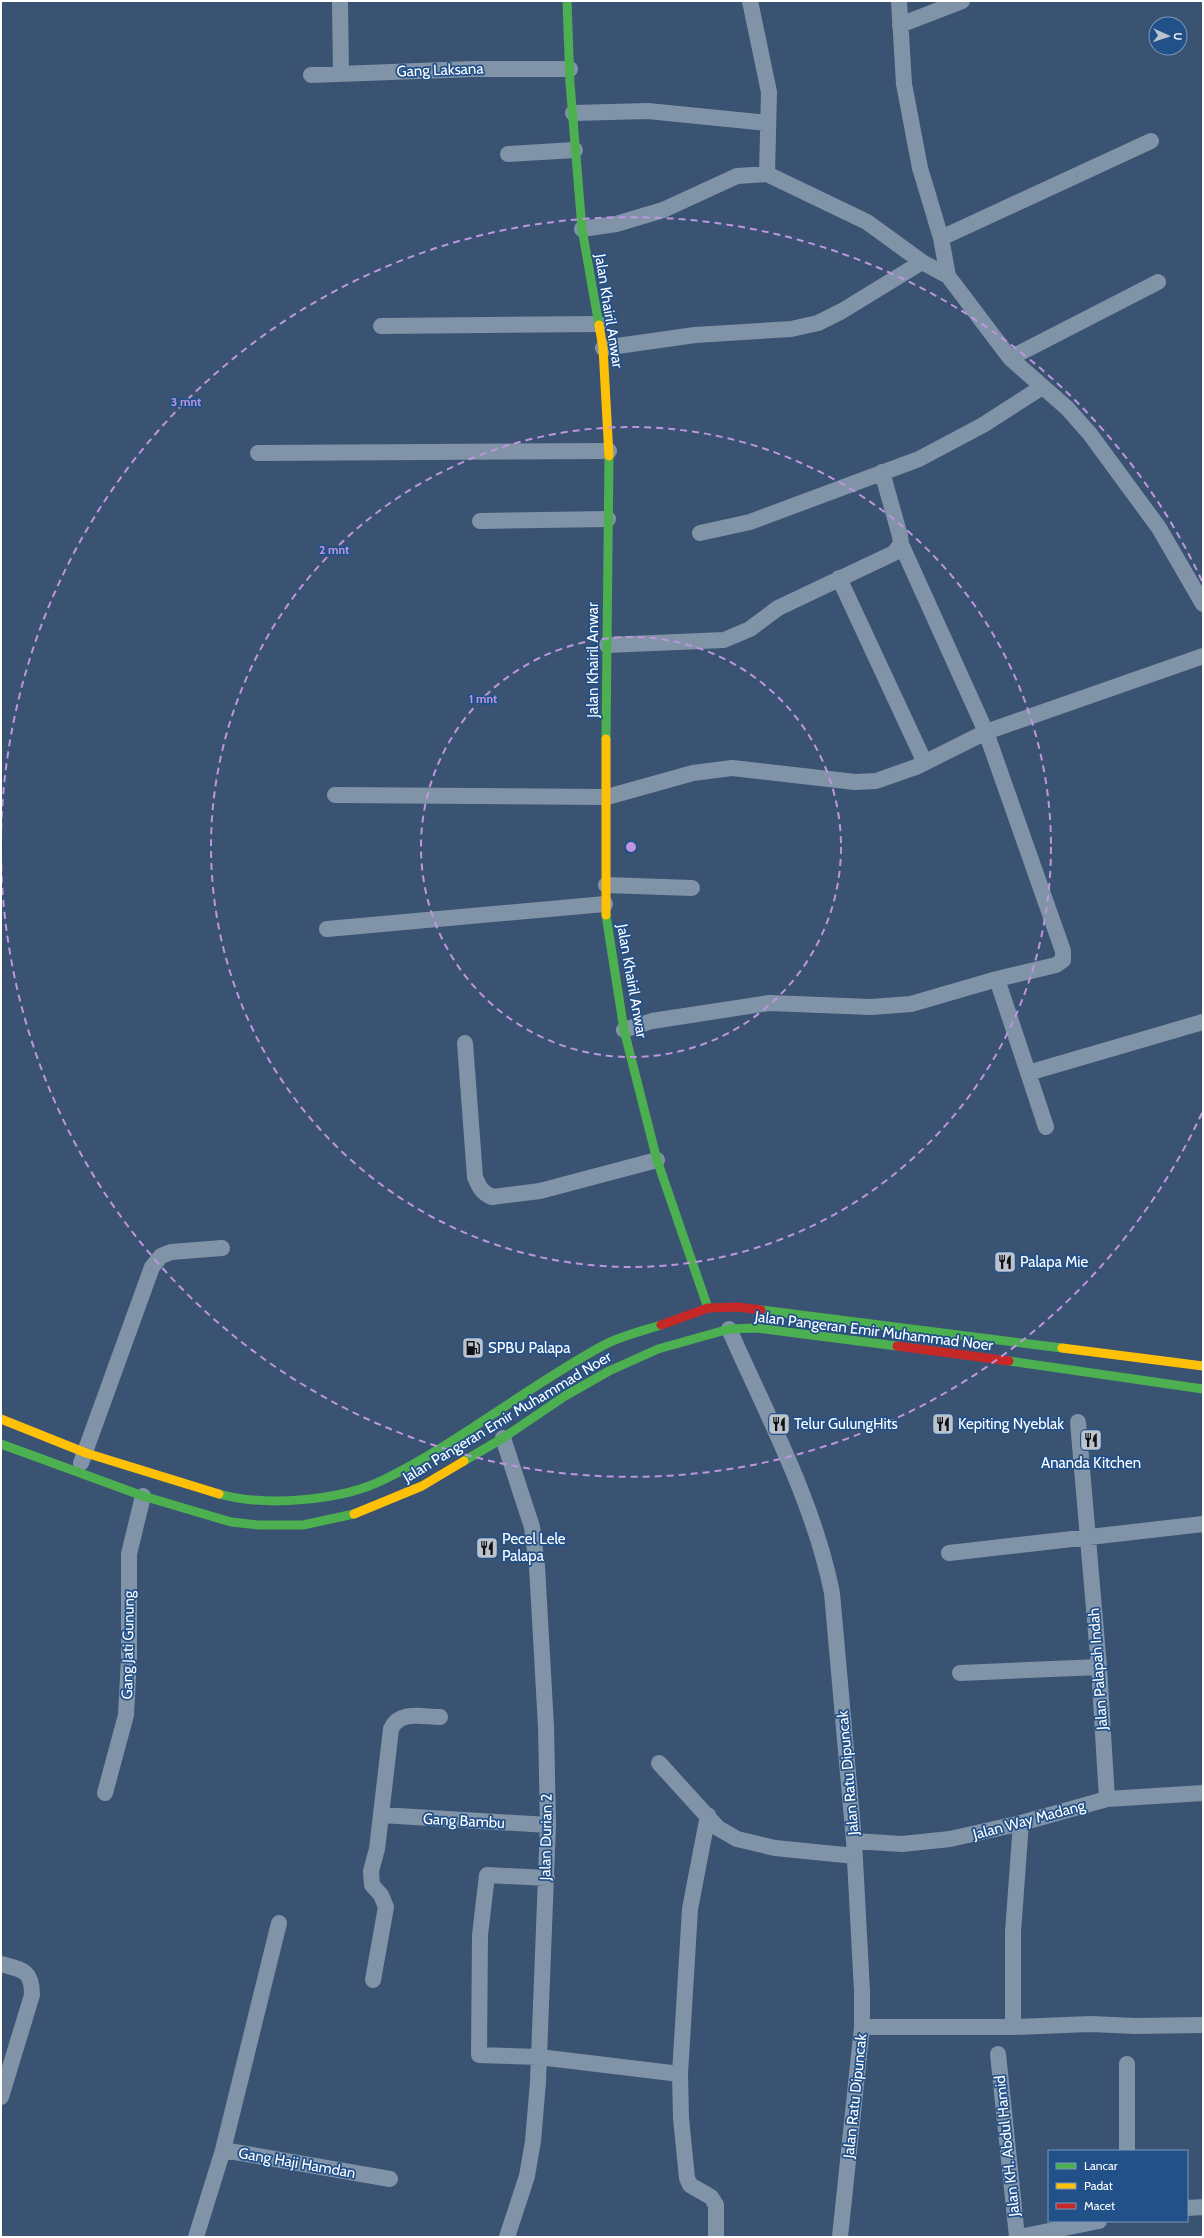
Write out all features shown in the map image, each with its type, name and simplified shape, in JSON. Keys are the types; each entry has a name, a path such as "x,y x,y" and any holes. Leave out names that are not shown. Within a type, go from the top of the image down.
{"main road":[{"name":"Jalan Khairil Anwar","path":"567,1 570,69 582,229 604,348 608,451 607,797 605,904 614,973 624,1030 656,1160 693,1260 708,1308"},
{"name":"Jalan Pangeran Emir Muhammad Noer","path":"4,1447 143,1496 244,1525 303,1524 355,1514 422,1486 444,1459 483,1422 565,1367 627,1335 708,1308 738,1307 1203,1366"},
{"path":"815,1334 817,1317"},
{"name":"Jalan Pangeran Emir Muhammad Noer","path":"1,1419 86,1452 221,1495 246,1499 301,1500 341,1494 503,1438 565,1396 609,1371 658,1349 729,1329 756,1328 815,1334 1203,1390"},
{"path":"627,1335 635,1359"},
{"path":"1021,1364 1024,1344"},
{"path":"244,1525 246,1499"}],"street":[{"path":"340,1 342,73"},
{"path":"750,1 770,92 767,174"},
{"path":"899,1 904,84 920,168 941,238 948,276"},
{"path":"900,25 962,1"},
{"name":"Gang Laksana","path":"311,75 472,69 570,69"},
{"path":"573,113 648,111 768,123"},
{"path":"941,238 1151,141"},
{"path":"508,154 576,150"},
{"path":"582,229 616,224 663,210 737,176 767,174 867,222 922,262 948,276 1010,358 1067,408 1094,440 1159,528 1203,604"},
{"path":"604,348 695,336 791,329 818,323 842,311 922,262"},
{"path":"1010,358 1158,282"},
{"path":"381,326 599,324"},
{"path":"700,533 750,522 919,459 983,424 1042,387"},
{"path":"258,453 608,451"},
{"path":"624,1030 652,1021 769,1003 871,1007 911,1004 997,979 1056,965 1063,960 1063,951 986,732 901,544 882,472"},
{"path":"480,521 608,519"},
{"path":"607,645 724,640 750,629 778,608 894,553 901,544"},
{"path":"839,578 925,763"},
{"path":"335,795 607,797 711,770 732,768 855,782 876,781 925,763 986,732 1203,656"},
{"path":"606,885 692,888"},
{"path":"327,929 605,904"},
{"path":"997,979 1046,1127"},
{"path":"1028,1074 1203,1022"},
{"path":"465,1042 476,1177 479,1187 485,1194 492,1197 540,1191 656,1160"},
{"path":"77,1472 86,1452 152,1267 161,1256 171,1252 222,1248"},
{"name":"Jalan Ratu Dipuncak","path":"729,1329 805,1503 825,1558 834,1608 855,1849 862,2027 840,2237"},
{"name":"Jalan Palapah Indah","path":"1078,1422 1099,1667 1107,1799"},
{"name":"Jalan Durian 2","path":"503,1438 532,1527 537,1566 546,1727 548,1825 539,2057 533,2141 527,2176 507,2237"},
{"name":"Gang Jati Gunung","path":"105,1793 126,1715 129,1658 129,1554 143,1496"},
{"path":"949,1553 1203,1524"},
{"path":"960,1673 1099,1667"},
{"path":"373,1980 386,1907 381,1895 372,1885 370,1870 377,1849 391,1729 394,1722 406,1716 440,1717"},
{"name":"Jalan Way Madang","path":"659,1763 708,1815 718,1828 737,1839 775,1848 855,1849 950,1839 1021,1823 1107,1799 1203,1793"},
{"name":"Gang Bambu","path":"381,1815 548,1825"},
{"path":"708,1815 690,1909 680,2074 681,2118 688,2178 690,2185 712,2197 716,2205 716,2237"},
{"path":"1013,2027 1013,1932 1021,1823"},
{"path":"547,1878 487,1875 480,1935 479,2055 539,2057 680,2074"},
{"path":"223,2150 279,1923"},
{"path":"1,1964 27,1973 32,1981 32,1995 1,2097"},
{"path":"862,2027 1013,2027 1091,2024 1135,2026 1203,2025"},
{"name":"Jalan KH. Abdul Hamid","path":"998,2054 1018,2237"},
{"path":"1127,2064 1127,2150"},
{"name":"Gang Haji Hamdan","path":"196,2237 223,2150 390,2179"},
{"path":"1188,2208 1203,2207"},
{"path":"1018,2237 1094,2222"}],"traffic: fast":[{"path":"567,1 570,83 582,229 599,325"},
{"path":"606,739 609,456"},
{"path":"606,915 624,1030 657,1160 708,1308"},
{"path":"761,1310 1062,1348"},
{"path":"219,1494 258,1500 303,1500 326,1497 367,1486 385,1479 441,1448 549,1378 604,1345 624,1336 661,1325"},
{"path":"464,1461 503,1438 565,1396 609,1371 658,1349 729,1329 756,1328 897,1346"},
{"path":"1009,1361 1203,1389"},
{"path":"1,1444 143,1496 231,1522 258,1525 303,1525 354,1514"}],"traffic: slow":[{"path":"599,325 603,348 609,456"},
{"path":"606,739 606,915"},
{"path":"1062,1348 1203,1366"},
{"path":"1,1419 86,1453 219,1494"},
{"path":"354,1514 422,1486 464,1461"}],"traffic: jam":[{"path":"661,1325 708,1308 738,1307 761,1310"},
{"path":"897,1346 1009,1361"}],"place":[{"name":"Palapa Mie","path":"1005,1262"},
{"name":"SPBU Palapa","path":"473,1348"},
{"name":"Telur GulungHits","path":"779,1424"},
{"name":"Kepiting Nyeblak","path":"943,1424"},
{"name":"Ananda Kitchen","path":"1091,1440"},
{"name":"Pecel Lele Palapa","path":"487,1548"}]}
